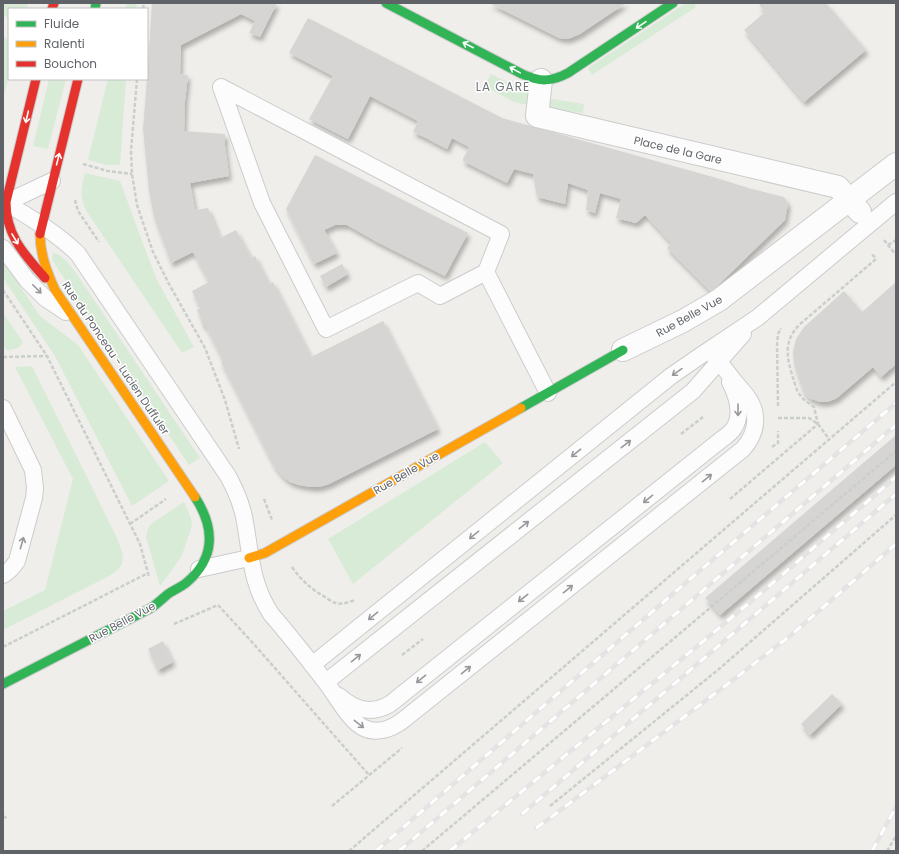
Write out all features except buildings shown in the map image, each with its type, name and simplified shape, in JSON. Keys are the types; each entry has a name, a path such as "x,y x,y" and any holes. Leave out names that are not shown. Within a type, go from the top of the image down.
{"main road":[{"path":"386,3 503,62 527,76 546,81 553,80 568,73 673,3"},
{"path":"36,80 4,202 12,235 26,256 55,290"},
{"name":"Rue du Ponceau - Lucien Duffuler","path":"78,80 42,224 40,244 41,253 55,290 202,509 210,533 208,549 199,569"},
{"name":"Rue Belle Vue","path":"249,558 265,553 623,350"},
{"name":"Rue Belle Vue","path":"3,684 146,611 156,605 168,594 186,583 199,569"}],"street":[{"name":"Place de la Gare","path":"541,80 536,116 838,187 854,206"},
{"path":"854,206 896,164"},
{"name":"Rue Belle Vue","path":"623,350 719,300 799,240 854,206"}],"lane":[{"path":"486,272 440,296 418,283 326,329 262,203 221,87 501,234 486,272 548,393"},
{"path":"4,202 52,182"},
{"path":"4,202 42,224 66,242 78,254 228,476 241,506 244,517 249,558 256,586 266,608 326,682 352,718 358,724 369,730 382,731 396,726 743,449 752,437 756,416 748,398 714,356"},
{"path":"312,665 671,376 714,356 816,268 896,202"},
{"path":"3,248 27,280 46,298 74,318"},
{"path":"326,682 343,700 363,710 379,709 390,704 722,440 734,428 738,416 738,409 736,395 714,356"},
{"path":"326,682 687,396 700,384 714,356"},
{"path":"3,408 33,470 35,488 34,498 17,561 14,567 3,575"},
{"name":"Rue Belle Vue","path":"199,569 249,558"}],"path":[{"path":"137,80 131,151 132,174 137,205 153,252 205,348 225,400 239,449 234,442"},
{"path":"79,170 81,163 108,171 132,174"},
{"path":"75,198 78,210 99,242"},
{"path":"878,243 883,239"},
{"path":"888,245 896,240"},
{"path":"892,250 896,255"},
{"path":"818,424 814,407 799,394 794,382 787,356 790,339 793,331 798,325 876,259 869,251"},
{"path":"3,290 47,356 140,544 156,605 167,627 218,605 369,775"},
{"path":"778,410 777,344 778,334 784,324"},
{"path":"3,357 47,356"},
{"path":"349,851 896,382"},
{"path":"681,434 704,417"},
{"path":"778,424 778,418 809,418 818,424 829,439"},
{"path":"730,499 818,424"},
{"path":"778,430 778,443"},
{"path":"422,851 896,451"},
{"path":"550,806 719,668 896,515"},
{"path":"3,647 148,573"},
{"path":"311,588 327,599 336,603 348,603 358,599"},
{"path":"402,655 423,639"},
{"path":"3,816 8,819"},
{"path":"887,851 896,836"}],"green space":[{"path":"3,3 28,3 27,8 8,8 8,18 3,14"},
{"path":"127,3 137,3 136,8 125,8"},
{"path":"686,3 694,3 696,7 592,75 588,68"},
{"path":"3,36 8,40 8,79 3,100"},
{"path":"491,74 536,96 534,106 514,102 484,86"},
{"path":"49,80 66,80 48,149 33,146"},
{"path":"108,80 126,80 120,165 107,165 88,160"},
{"path":"546,98 584,104 583,113 545,108"},
{"path":"85,173 120,181 157,280 194,347 182,353 87,212 84,207 82,197 82,183"},
{"path":"53,253 60,255 76,273 200,458 189,465 52,260"},
{"path":"3,261 40,316 78,345 169,481 132,506 55,356 3,278"},
{"path":"3,313 23,342 16,349 6,350 3,343"},
{"path":"32,366 117,538 123,555 123,560 119,568 109,576 3,630 3,611 45,590 73,479 15,367"},
{"path":"485,442 503,463 353,584 328,539"},
{"path":"184,502 191,518 191,529 182,555 160,586 146,537 148,528 151,524"}],"railway":[{"path":"376,851 896,403"},
{"path":"399,851 896,425"},
{"path":"450,851 754,599 896,477"},
{"path":"522,814 896,494"},
{"path":"536,828 791,635 896,544"},
{"path":"872,851 896,807"}],"traffic: fast":[{"path":"95,8 96,3"},
{"path":"386,3 522,74 540,80 556,78 568,73 673,3"},
{"path":"521,408 623,350"},
{"path":"3,684 151,608 168,594 186,583 203,563 209,542 209,531 206,520 195,497"}],"traffic: slow":[{"path":"40,234 44,263 55,290 195,497"},
{"path":"249,558 265,553 521,408"}],"traffic: jam":[{"path":"52,8 54,3"},
{"path":"36,80 6,202 9,225 13,235 23,252 45,278"},
{"path":"40,234 78,80"}],"district":[{"name":"LA GARE","path":"503,87"}]}
